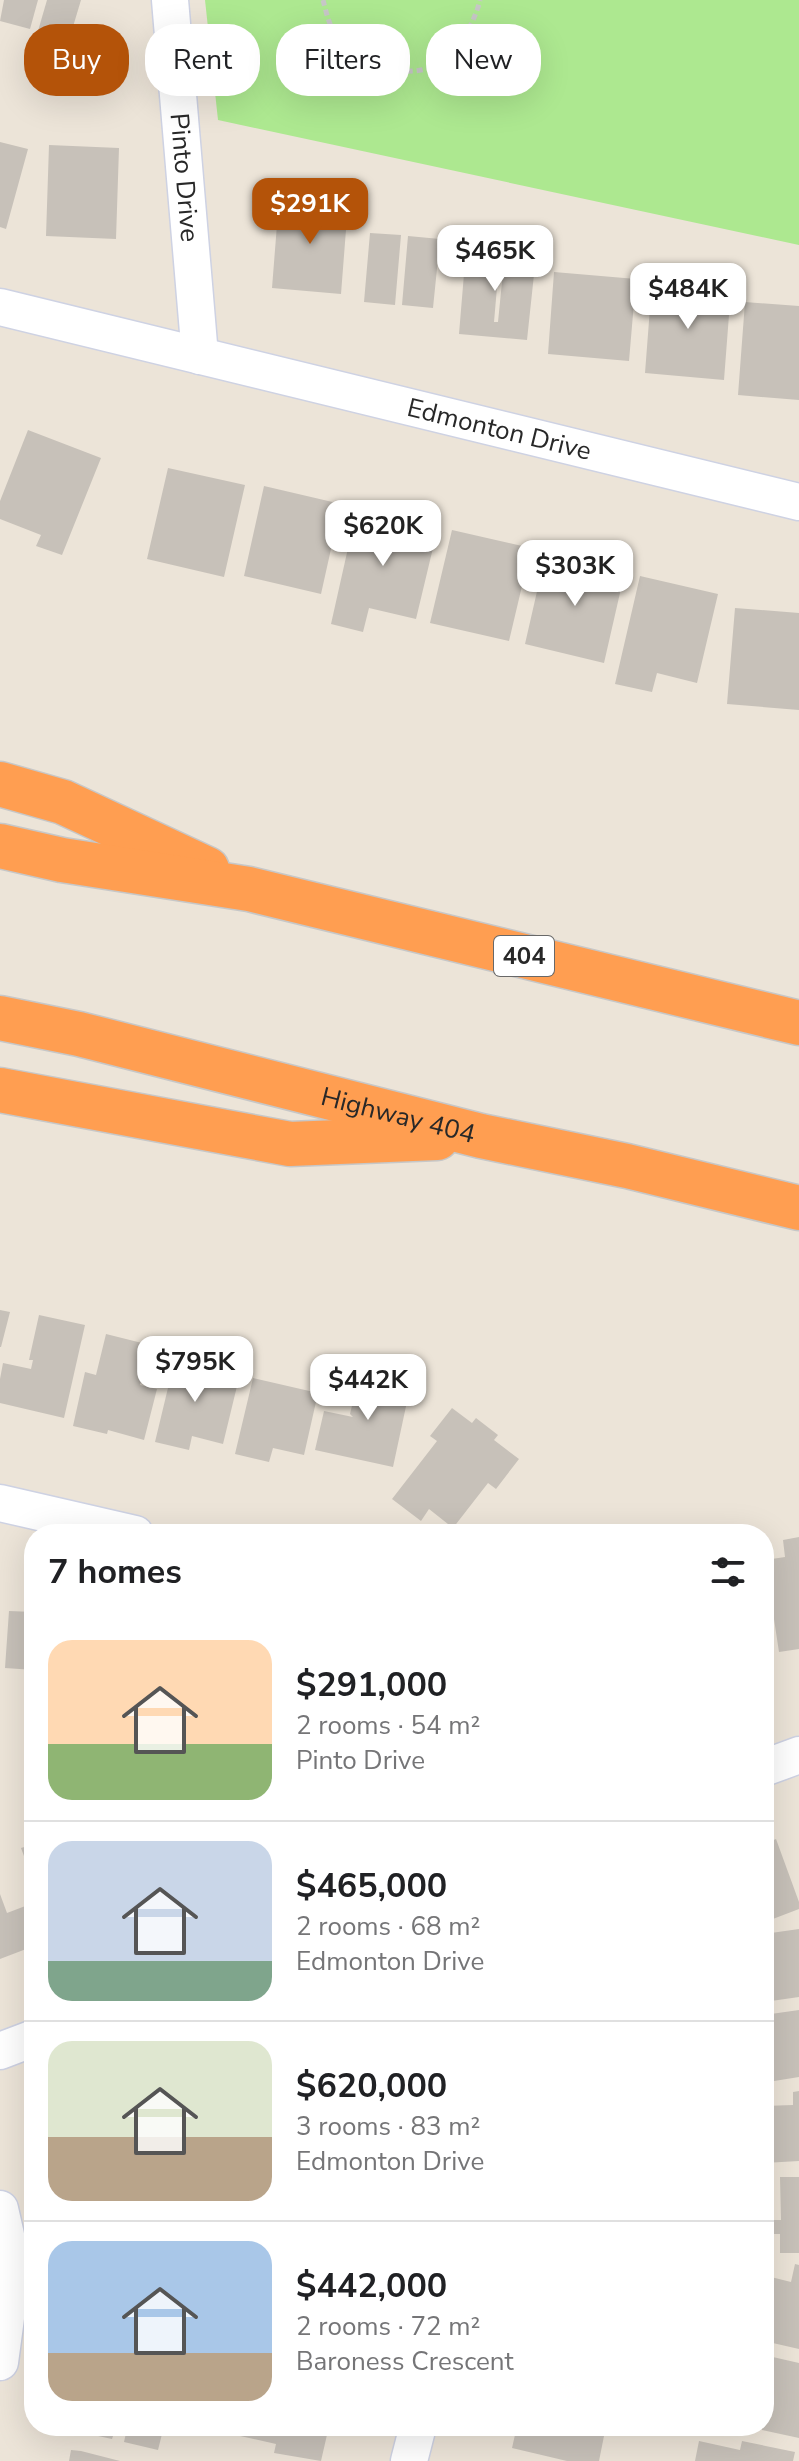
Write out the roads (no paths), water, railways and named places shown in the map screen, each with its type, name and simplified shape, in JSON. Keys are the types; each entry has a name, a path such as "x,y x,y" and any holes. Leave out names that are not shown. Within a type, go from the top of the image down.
{"highway":[{"path":"0,784 63,802 249,889"},
{"name":"404","path":"0,846 62,860 249,889 799,1023"},
{"name":"Highway 404","path":"0,1018 79,1034 481,1136 627,1166 799,1208"},
{"path":"0,1090 290,1144 481,1136"}],"street":[{"name":"Pinto Drive","path":"170,0 200,356"},
{"name":"Edmonton Drive","path":"0,307 799,502"},
{"path":"0,1503 91,1524"},
{"path":"774,1764 799,1755"},
{"path":"0,2051 24,2042"},
{"path":"0,2209 13,2266 0,2362"},
{"path":"409,2461 415,2436"}]}
